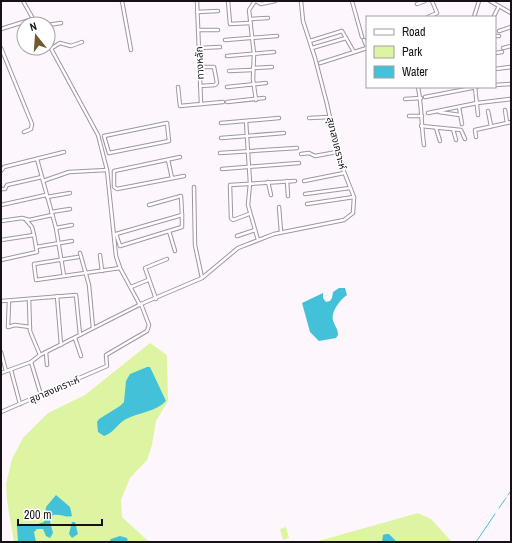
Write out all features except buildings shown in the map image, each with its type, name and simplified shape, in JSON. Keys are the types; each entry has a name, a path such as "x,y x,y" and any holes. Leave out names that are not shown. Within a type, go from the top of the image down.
{"street":[{"path":"23,1 31,16"},
{"path":"122,1 131,50"},
{"name":"ทางหลัก","path":"197,1 201,104"},
{"path":"228,1 230,24 268,18"},
{"path":"256,100 252,69 254,54 250,7 255,1 261,4 275,1"},
{"name":"สุขาสงเคราะห์","path":"301,1 303,22 312,48 330,117 337,152 354,197"},
{"path":"352,1 366,46"},
{"path":"416,4 425,1"},
{"path":"430,16 437,13 432,1"},
{"path":"474,16 479,1"},
{"path":"490,1 511,13"},
{"path":"494,16 499,6"},
{"path":"197,12 218,11"},
{"path":"1,29 16,24"},
{"path":"56,24 61,24"},
{"path":"499,31 511,27"},
{"path":"198,30 218,30"},
{"path":"310,41 342,31 354,52"},
{"path":"225,40 277,36"},
{"path":"319,38 321,45"},
{"path":"312,48 346,38"},
{"path":"56,46 60,43 70,46 82,42"},
{"path":"503,48 511,46"},
{"path":"199,48 220,47"},
{"path":"1,48 32,124 31,129 24,132"},
{"path":"320,63 366,48"},
{"path":"227,56 274,52"},
{"path":"496,53 502,52"},
{"path":"56,56 102,146 107,170 114,242 120,268 140,305"},
{"path":"200,67 214,67 215,85 200,86"},
{"path":"229,71 272,67"},
{"path":"496,69 511,67"},
{"path":"227,87 266,83"},
{"path":"496,85 511,84"},
{"path":"178,86 180,105 223,102"},
{"path":"418,88 421,98 421,126 424,145"},
{"path":"425,97 471,88"},
{"path":"476,88 478,115"},
{"path":"227,102 264,98"},
{"path":"405,99 421,98"},
{"path":"428,113 477,103 511,99"},
{"path":"459,107 462,124"},
{"path":"505,110 507,123"},
{"path":"435,111 460,115"},
{"path":"488,111 491,126"},
{"path":"409,116 422,116"},
{"path":"309,118 330,117"},
{"path":"221,123 279,118"},
{"path":"246,121 250,183 248,205 249,214 258,241"},
{"path":"476,137 475,130 511,122"},
{"path":"168,123 169,141 109,153 106,145 104,136 168,123"},
{"path":"421,126 461,130 465,139"},
{"path":"436,128 440,141"},
{"path":"453,129 456,140"},
{"path":"221,138 284,132"},
{"path":"102,146 106,145"},
{"path":"220,153 297,148"},
{"path":"1,171 4,167 64,152"},
{"path":"302,154 309,153 315,156 337,152"},
{"path":"180,157 114,171 114,187 117,189 184,176"},
{"path":"37,159 56,228 64,276"},
{"path":"168,160 172,178"},
{"path":"222,169 299,163"},
{"path":"43,181 69,172 107,170"},
{"path":"304,181 344,173"},
{"path":"1,190 8,185 42,177"},
{"path":"287,181 288,196"},
{"path":"249,214 233,220 231,218 230,185 295,181"},
{"path":"108,183 114,182"},
{"path":"268,182 271,195"},
{"path":"194,187 195,245 202,278"},
{"path":"305,194 350,188"},
{"path":"1,204 70,193"},
{"path":"149,205 181,196 182,215 182,227 120,246 116,234 182,215"},
{"path":"1,373 31,362 40,355 93,328 140,305 202,278 216,269 236,250 282,232 326,224 348,218 354,209 354,197 307,204"},
{"path":"279,207 282,232"},
{"path":"1,221 29,220 70,209"},
{"path":"1,260 34,254 36,252 32,227 26,219"},
{"path":"56,228 72,225"},
{"path":"237,236 255,230"},
{"path":"169,231 175,250"},
{"path":"1,240 34,235"},
{"path":"36,247 72,241"},
{"path":"114,242 118,241"},
{"path":"80,253 90,290 93,328"},
{"path":"100,255 102,271"},
{"path":"78,257 33,265 37,280 120,268"},
{"path":"156,299 145,268 167,259"},
{"path":"131,287 148,280"},
{"path":"2,301 77,295 80,335"},
{"path":"57,296 61,345"},
{"path":"29,299 30,327 40,355"},
{"path":"9,301 8,327 16,325 30,327"},
{"name":"สุขาสงเคราะห์","path":"1,412 107,366 106,355 148,329 149,325 140,305"},
{"path":"75,338 81,356"},
{"path":"1,352 6,371"},
{"path":"46,352 47,366"},
{"path":"31,362 41,395"},
{"path":"11,370 20,404"}],"green space":[{"path":"150,343 167,355 168,401 156,421 152,445 147,460 130,478 121,500 122,517 149,542 14,542 7,501 6,484 12,459 23,438 48,413 85,395"},
{"path":"418,513 431,519 452,542 315,542"},
{"path":"286,527 289,538 283,540 280,529"}],"water":[{"path":"339,288 345,288 347,295 338,303 333,315 338,335 336,338 319,341 310,332 302,303 323,293 323,298 326,302 330,301 333,292"},
{"path":"150,367 166,401 162,405 152,410 126,419 107,435 104,436 98,432 97,422 99,419 124,402 126,381 130,374"},
{"path":"56,495 70,507 72,516 68,517 53,515 50,522 53,533 50,538 46,536 43,529 37,529 34,532 36,542 18,542 17,526 35,525 44,522 46,507"},
{"path":"72,522 75,522 78,534 72,538 69,534"},
{"path":"389,534 397,542 382,542 383,535"},
{"path":"120,536 127,538 128,542 109,542 111,539"}],"waterway":[{"path":"508,495 511,491"},
{"path":"499,508 506,498"},
{"path":"476,542 495,514"}]}
